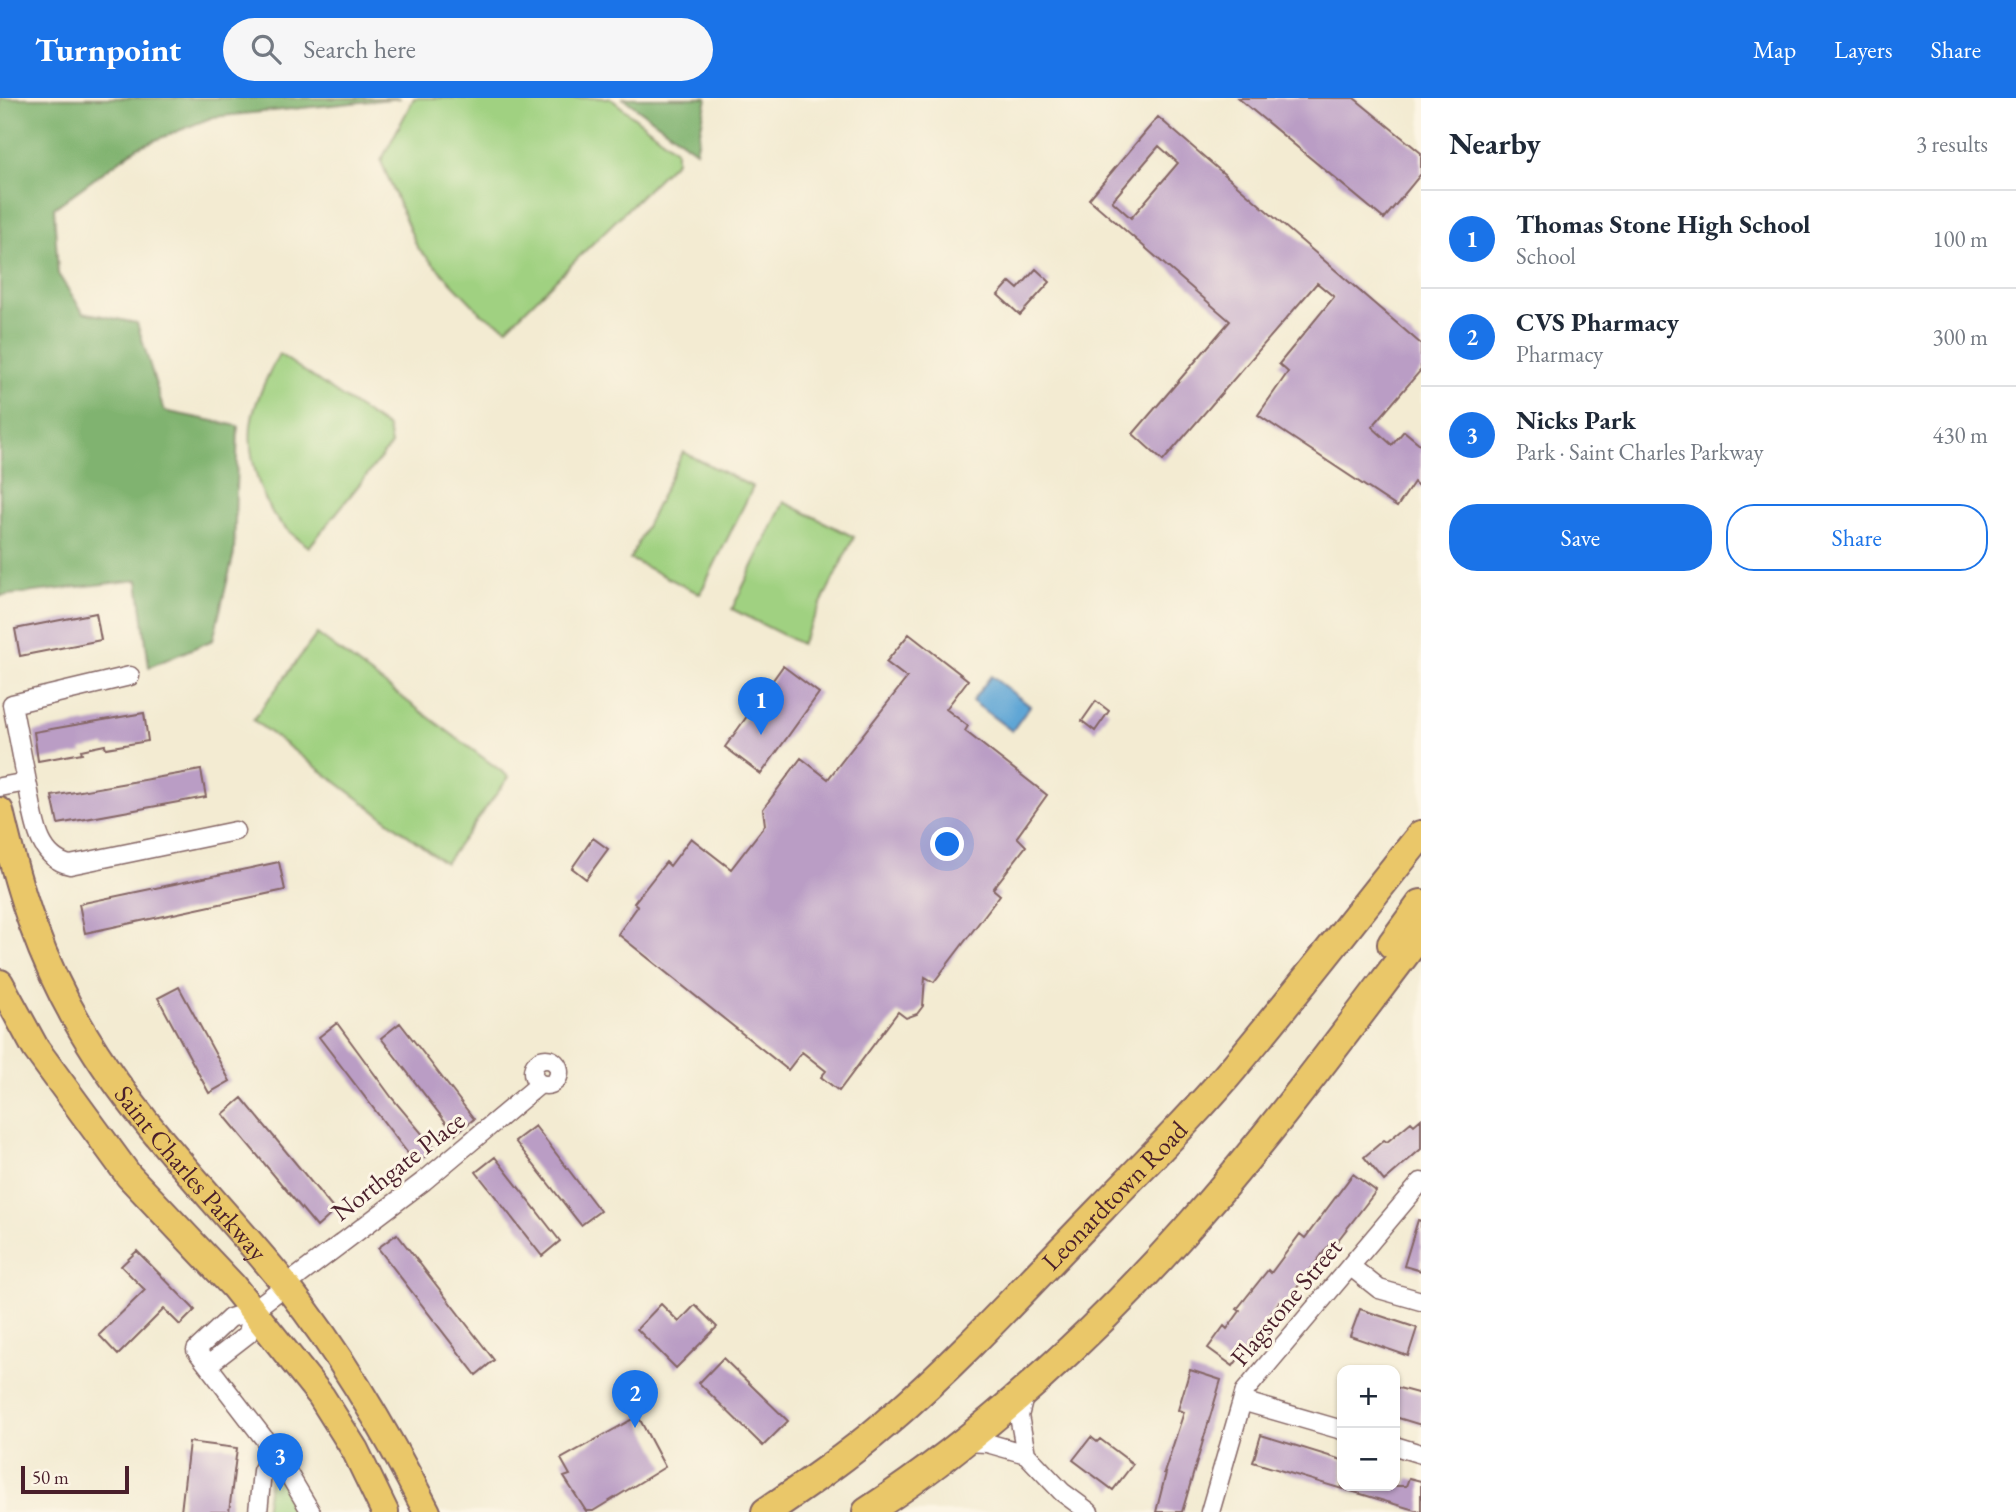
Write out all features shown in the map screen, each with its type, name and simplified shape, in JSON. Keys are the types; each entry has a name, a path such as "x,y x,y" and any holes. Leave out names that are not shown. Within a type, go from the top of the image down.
{"highway":[{"name":"Leonardtown Road","path":"766,1512 804,1487 884,1424 969,1346 1069,1245 1234,1067 1421,836"},
{"path":"1339,1040 1347,1006 1421,904"},
{"path":"867,1512 964,1442 1027,1388 1105,1314 1183,1233 1262,1140 1421,933"}],"main road":[{"name":"Saint Charles Parkway","path":"0,811 17,883 42,953 83,1032 131,1102 320,1330 366,1398 426,1512"},
{"name":"Saint Charles Parkway","path":"0,983 36,1049 121,1165 233,1286 321,1396 355,1450 386,1512"}],"street":[{"path":"130,676 12,704 27,782 42,846 47,855 70,865 235,831"},
{"path":"0,787 27,782"},
{"name":"Northgate Place","path":"208,1365 196,1350 230,1318 252,1311 286,1286 424,1181 540,1084"},
{"name":"Flagstone Street","path":"1210,1512 1245,1391 1421,1182"},
{"path":"1350,1266 1379,1289 1421,1301"},
{"path":"252,1311 248,1334 208,1365 273,1450 311,1512"},
{"path":"1026,1454 1019,1416 1027,1388"},
{"path":"1242,1401 1337,1429"},
{"path":"964,1442 987,1443 1026,1454 1062,1492 1089,1512"},
{"path":"1400,1448 1421,1454"},
{"path":"258,1512 262,1471 273,1450"}],"green space":[{"path":"0,98 401,98 213,117 138,147 54,208 58,274 83,312 137,323 164,411 238,426 234,553 213,640 149,667 138,580 0,596"},
{"path":"414,98 610,98 676,150 676,161 507,328 481,313 417,247 381,161"},
{"path":"623,98 707,98 696,151"},
{"path":"279,354 388,428 391,445 309,547 285,528 273,514 254,466 251,439 253,414"},
{"path":"683,452 753,487 700,594 630,559"},
{"path":"784,502 854,537 801,644 732,609"},
{"path":"317,634 509,777 445,863 253,720"},
{"path":"271,1468 282,1471 303,1512 265,1512"}],"water":[{"path":"991,676 1030,706 1012,731 972,701"}],"building":[{"path":"1238,98 1354,98 1421,153 1421,174 1384,219"},
{"path":"1158,117 1421,344 1421,370 1372,427 1392,445 1404,431 1421,445 1421,489 1414,482 1397,507 1258,415 1288,372 1279,364 1334,297 1317,283 1163,461 1133,434 1230,321 1089,199","holes":["1159,146 1178,163 1131,218 1112,201"]},
{"path":"1036,269 1050,282 1020,315 998,295 1010,282 1018,289"},
{"path":"96,613 101,640 20,656 15,629"},
{"path":"909,634 968,680 946,709 968,726 965,731 1047,795 1017,837 1026,846 993,889 1000,895 934,982 925,977 923,1006 917,1014 906,1018 898,1012 839,1091 821,1077 826,1071 802,1052 788,1070 618,934 638,906 634,903 666,862 670,866 691,838 731,869 765,825 763,809 801,758 828,779 907,678 886,662"},
{"path":"783,666 819,693 761,774 725,747"},
{"path":"1096,701 1109,711 1095,731 1082,721"},
{"path":"144,713 148,741 106,748 105,745 81,750 82,753 38,761 34,732"},
{"path":"201,770 206,797 58,824 52,796"},
{"path":"593,838 608,849 586,879 572,868"},
{"path":"279,862 285,890 85,933 79,904"},
{"path":"179,987 230,1081 209,1093 158,998"},
{"path":"337,1023 392,1098 435,1149 416,1164 319,1037"},
{"path":"400,1023 474,1119 455,1134 381,1038"},
{"path":"242,1098 335,1211 317,1227 223,1114"},
{"path":"1421,1119 1421,1149 1384,1181 1364,1157 1411,1122 1414,1125"},
{"path":"535,1126 600,1211 581,1225 515,1141"},
{"path":"495,1157 560,1241 542,1256 476,1172"},
{"path":"1353,1174 1376,1191 1335,1244 1332,1241 1284,1305 1279,1302 1233,1366 1208,1348 1224,1326 1227,1329 1240,1311 1237,1309 1268,1270 1271,1273 1300,1234 1305,1238"},
{"path":"1418,1220 1421,1221 1421,1271 1404,1266"},
{"path":"397,1234 494,1360 476,1375 378,1248"},
{"path":"137,1251 195,1310 180,1325 164,1309 118,1355 99,1335 145,1290 121,1266"},
{"path":"661,1304 679,1322 695,1305 717,1327 676,1368 637,1329"},
{"path":"1360,1309 1417,1328 1408,1356 1350,1336"},
{"path":"723,1358 788,1421 763,1446 699,1383"},
{"path":"1190,1370 1221,1380 1182,1512 1156,1512 1164,1473 1184,1412 1178,1410"},
{"path":"1400,1388 1421,1394 1421,1425 1400,1419"},
{"path":"638,1416 665,1467 593,1511 586,1511 564,1477 570,1475 561,1459"},
{"path":"1261,1435 1337,1458 1337,1487 1253,1462"},
{"path":"1091,1437 1097,1442 1100,1439 1133,1464 1113,1490 1073,1460"},
{"path":"189,1442 237,1448 229,1512 181,1512"},
{"path":"1409,1478 1421,1481 1421,1512 1351,1491 1400,1491 1400,1486 1406,1486"}],"place":[{"name":"Thomas Stone High School","path":"761,735"},
{"name":"CVS Pharmacy","path":"635,1428"},
{"name":"Nicks Park","path":"280,1491"}]}
